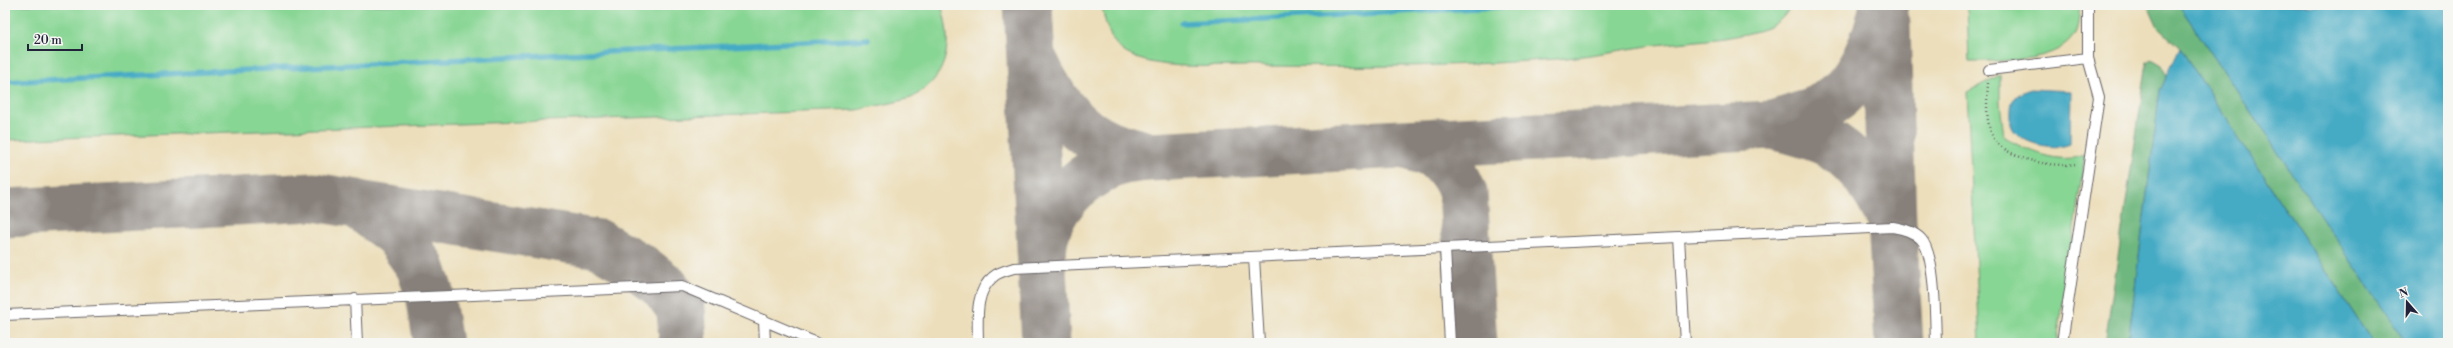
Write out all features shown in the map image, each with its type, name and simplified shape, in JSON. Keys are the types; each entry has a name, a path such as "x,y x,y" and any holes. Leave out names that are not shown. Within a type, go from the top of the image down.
{"lane":[{"path":"2062,343 2100,97 2088,58 2088,5"},
{"path":"1989,70 2088,58"},
{"path":"978,343 978,312 982,292 993,277 1014,268 1893,227 1906,229 1921,240 1931,264 1936,343"},
{"path":"1679,237 1685,343"},
{"path":"1445,248 1450,343"},
{"path":"1254,256 1259,343"},
{"path":"5,315 682,286 817,343"},
{"path":"356,299 357,343"},
{"path":"764,320 765,343"}],"path":[{"path":"1989,70 1988,122 1994,138 2004,149 2031,160 2062,166 2089,162"}],"green space":[{"path":"5,5 941,5 947,39 944,62 939,72 933,81 918,94 905,100 857,110 5,140"},
{"path":"1791,5 1783,18 1771,26 1747,34 1719,39 1648,46 1567,58 1414,66 1191,66 1155,63 1139,59 1120,49 1109,32 1102,6"},
{"path":"1967,5 2080,5 2078,22 2074,35 2063,46 2052,52 2025,59 1969,61"},
{"path":"2148,5 2179,5 2406,343 2373,343 2180,48 2158,27"},
{"path":"2151,59 2161,65 2167,76 2160,91 2128,343 2105,343 2147,62"},
{"path":"2000,75 2000,103 2004,137 2043,155 2075,158 2085,155 2057,343 1980,343 1967,92"}],"water":[{"path":"2179,5 2448,5 2448,343 2406,343"},
{"path":"2180,48 2373,343 2128,343 2160,91"},
{"path":"2031,89 2071,91 2070,144 2056,147 2047,146 2029,142 2016,133 2011,124 2011,109 2013,101 2022,92"}],"waterway":[{"path":"1182,23 1538,5"},
{"path":"5,82 868,39"}],"taxiway":[{"path":"1028,5 1046,343"},
{"path":"1042,252 1044,236 1050,219 1065,197 1085,179 1096,172 1123,160 1150,157 1772,125 1780,123 1818,109 1832,101 1852,82 1860,71 1873,44 1884,5"},
{"path":"1886,24 1892,221 1899,343"},
{"path":"1034,62 1054,99 1062,110 1081,129 1106,143 1150,157"},
{"path":"1772,125 1804,133 1820,139 1844,153 1868,179 1892,221"},
{"path":"1402,144 1424,151 1440,160 1453,173 1463,193 1473,343"},
{"path":"5,213 314,197 357,204 397,234 420,266 430,295 438,343"},
{"path":"358,205 599,244 641,268 665,287 681,309 683,343"}]}
